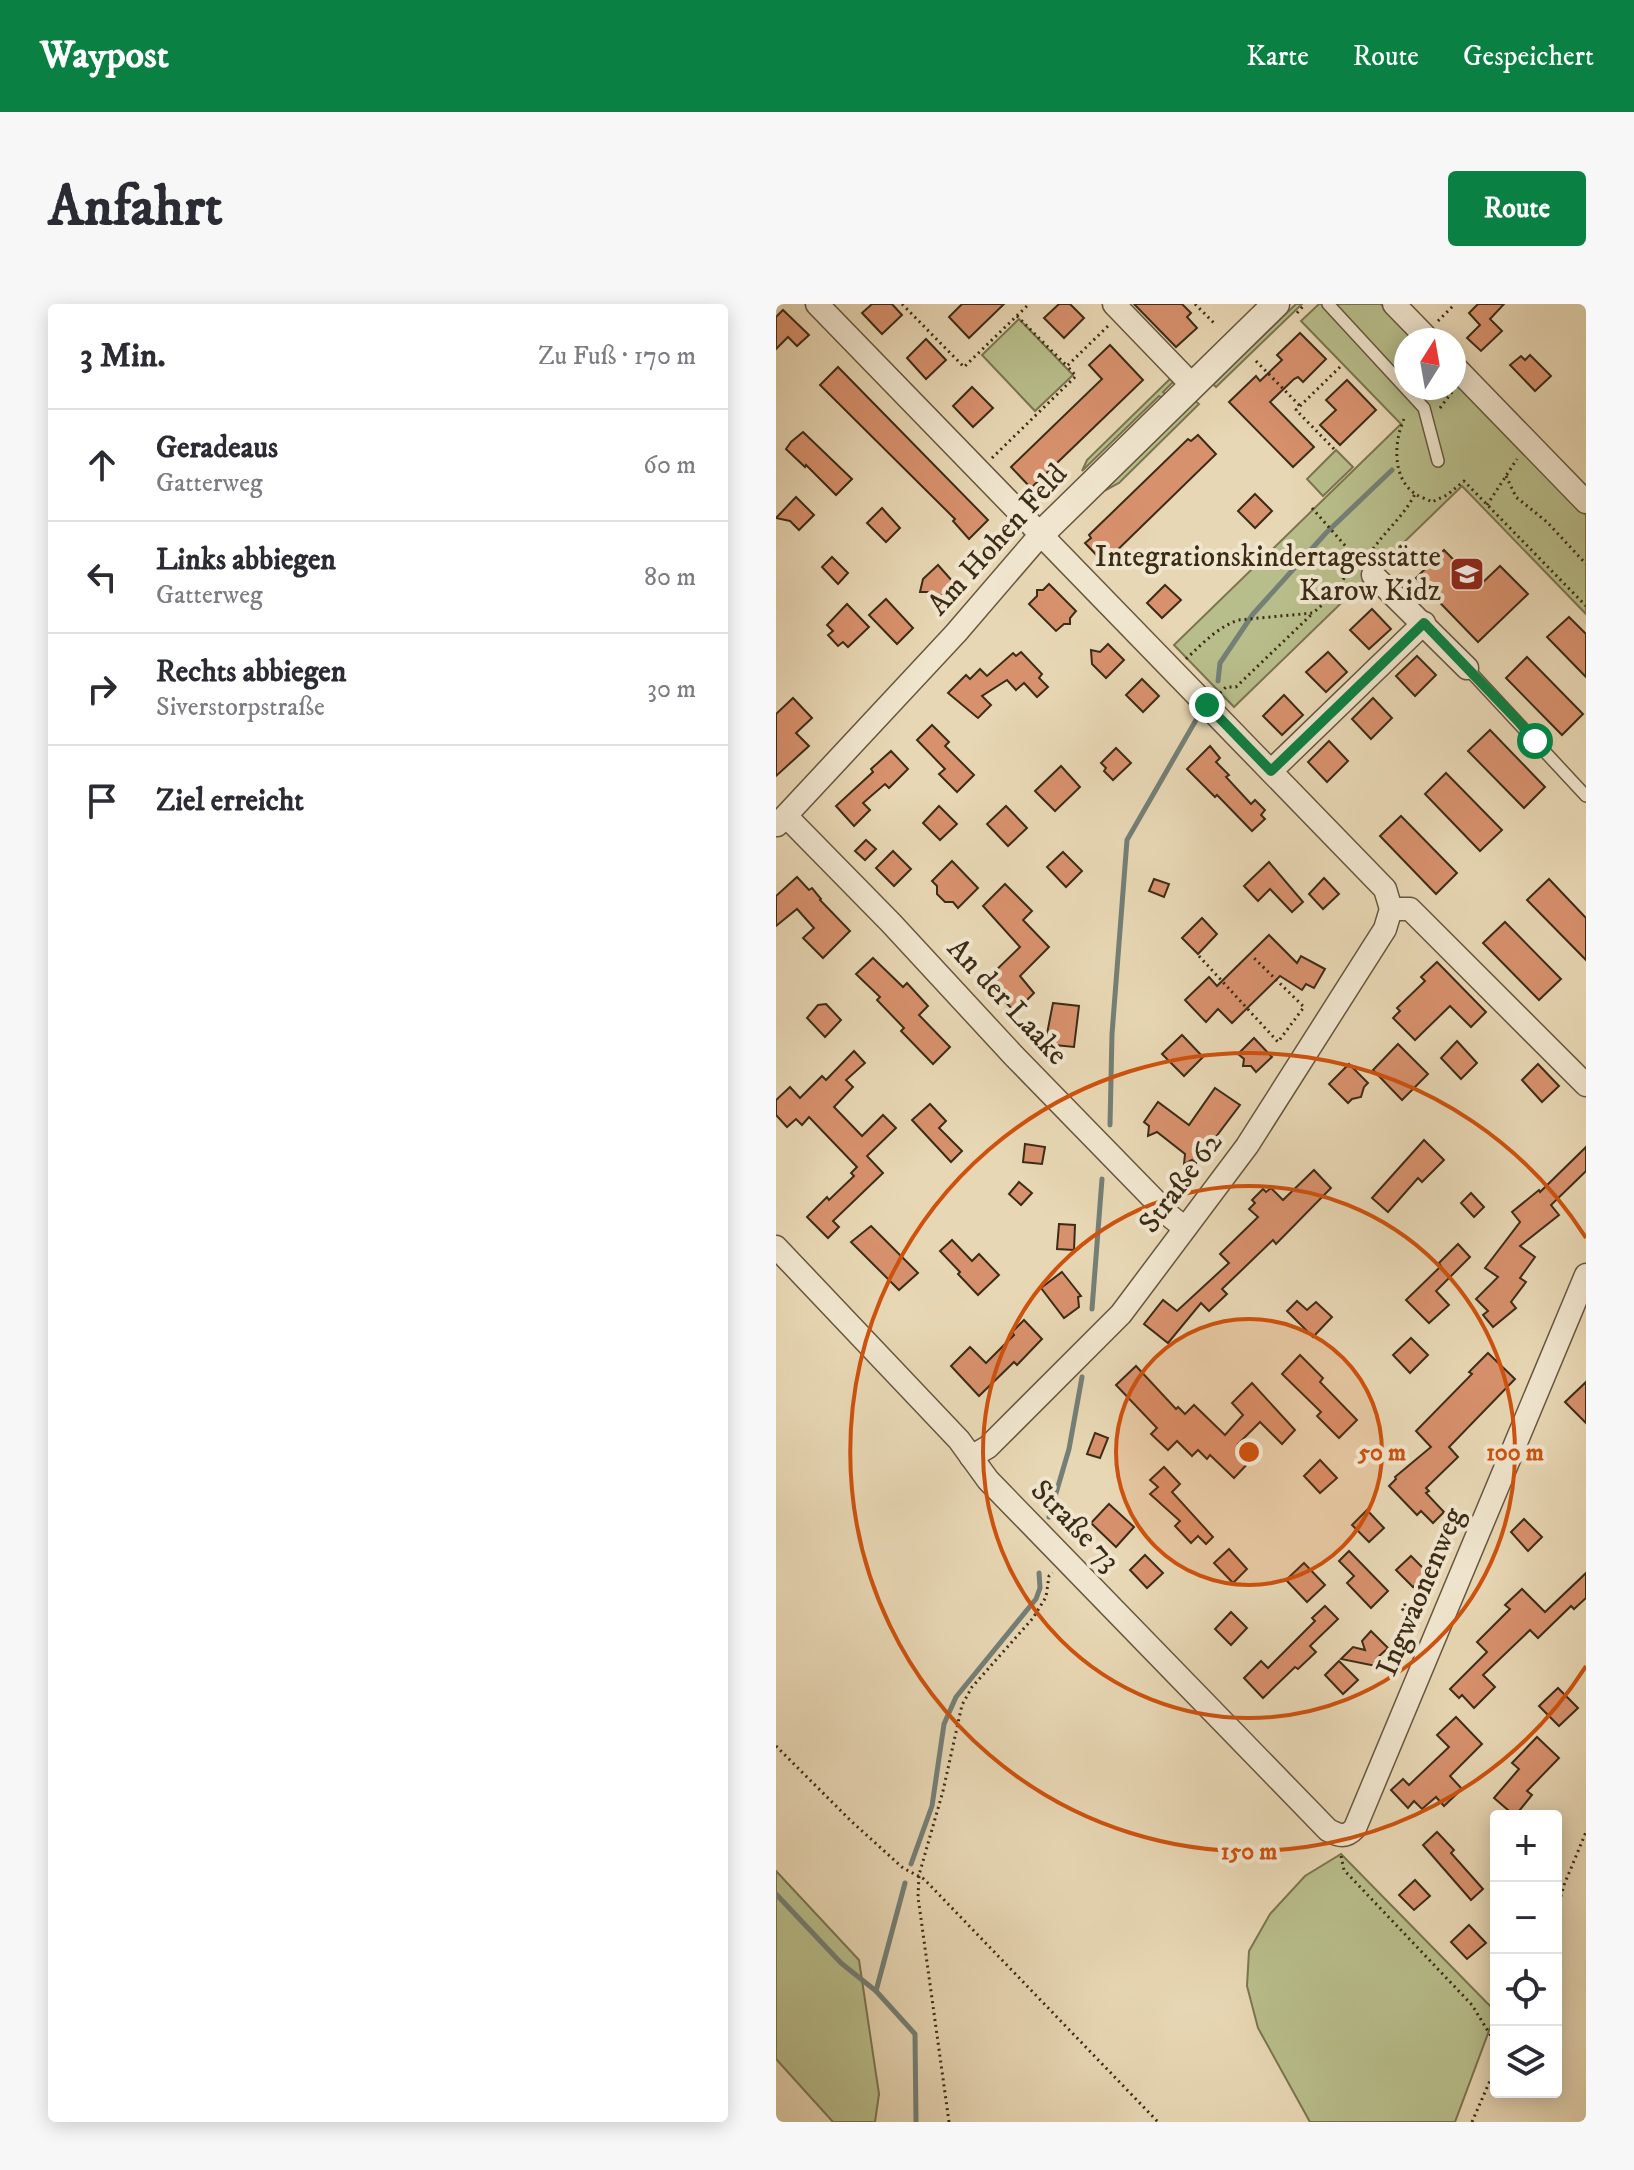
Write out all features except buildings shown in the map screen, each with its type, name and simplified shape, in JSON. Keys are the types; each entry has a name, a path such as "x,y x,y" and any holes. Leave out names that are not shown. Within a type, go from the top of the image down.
{"street":[{"path":"817,304 1385,889 1391,909 1410,909 1586,1085"},
{"name":"Am Hohen Feld","path":"781,821 948,642 1042,533 1276,304"},
{"path":"1394,304 1417,328"},
{"path":"1118,308 1193,386"},
{"path":"1466,378 1586,502"},
{"path":"1365,567 1467,668"},
{"path":"1271,771 1424,623"},
{"name":"An der Laake","path":"781,821 902,934 1046,1088 1185,1228"},
{"name":"Straße 62","path":"971,1457 988,1447 1121,1314 1247,1146 1297,1071 1385,929 1391,909"},
{"name":"Straße 73","path":"776,1247 867,1341 988,1480 1328,1830 1340,1836"},
{"name":"Ingwäonenweg","path":"1340,1836 1355,1828 1586,1275"}],"lane":[{"path":"1328,304 1424,408 1438,461"},
{"path":"1467,668 1586,796"}],"path":[{"path":"902,304 964,367 1029,304"},
{"path":"1195,304 1216,325"},
{"path":"1434,328 1455,304"},
{"path":"1067,366 1118,308"},
{"path":"990,461 1076,376 1017,316"},
{"path":"1256,361 1300,406"},
{"path":"1334,449 1296,410 1342,365"},
{"path":"1427,417 1439,409 1444,400"},
{"path":"1404,419 1397,460 1401,475 1415,494 1432,502 1464,481 1586,606"},
{"path":"1487,505 1528,442"},
{"path":"1506,476 1516,497 1547,522 1586,564"},
{"path":"1220,693 1226,687 1236,687 1365,567 1380,537 1405,512 1415,494"},
{"path":"1312,508 1365,567"},
{"path":"1185,660 1210,635 1238,620 1313,613"},
{"path":"1199,956 1278,1042 1304,1007 1253,957"},
{"path":"949,2122 918,1897 919,1875 943,1791 962,1705 972,1687 1033,1618 1046,1597 1049,1576 1067,1560"},
{"path":"776,1746 903,1868 919,1875 1158,2122"},
{"path":"1562,1892 1586,1832"},
{"path":"1340,1836 1344,1870 1472,2005 1490,2034"},
{"path":"1472,2122 1490,2081"}],"green space":[{"path":"1296,304 1302,304 1216,387 1213,384"},
{"path":"1319,304 1381,304 1404,328 1394,328 1394,400 1466,400 1466,391 1586,515 1586,614 1462,486 1234,707 1174,645 1401,424 1301,321"},
{"path":"1019,319 1073,375 1035,411 982,355"},
{"path":"1172,377 1175,380 1163,392 1167,396 1164,399 1159,396 1082,471 1087,460"},
{"path":"1192,398 1199,404 1119,483 1102,492"},
{"path":"1336,450 1353,467 1323,496 1307,479"},
{"path":"1341,1854 1490,2006 1490,2028 1455,2122 1310,2122 1258,2028 1247,1986 1249,1951 1270,1914 1305,1876"},
{"path":"776,1871 859,1960 879,2094 875,2122 833,2122 776,2059"}],"waterway":[{"path":"1218,681 1220,663 1253,614 1326,533 1392,470"},
{"path":"1110,1125 1112,1034 1127,840 1196,720"},
{"path":"1092,1309 1102,1179"},
{"path":"1049,1517 1069,1449 1082,1377"},
{"path":"911,1864 932,1806 944,1724 956,1697 1036,1599 1040,1588 1039,1573"},
{"path":"905,1883 876,1991 915,2034 916,2122"},
{"path":"776,1894 841,1963 876,1991"}],"place":[{"name":"Integrationskindertagesstätte Karow Kidz","path":"1467,574"}],"route":[{"path":"1207,705 1271,771 1424,623 1535,741"}]}
